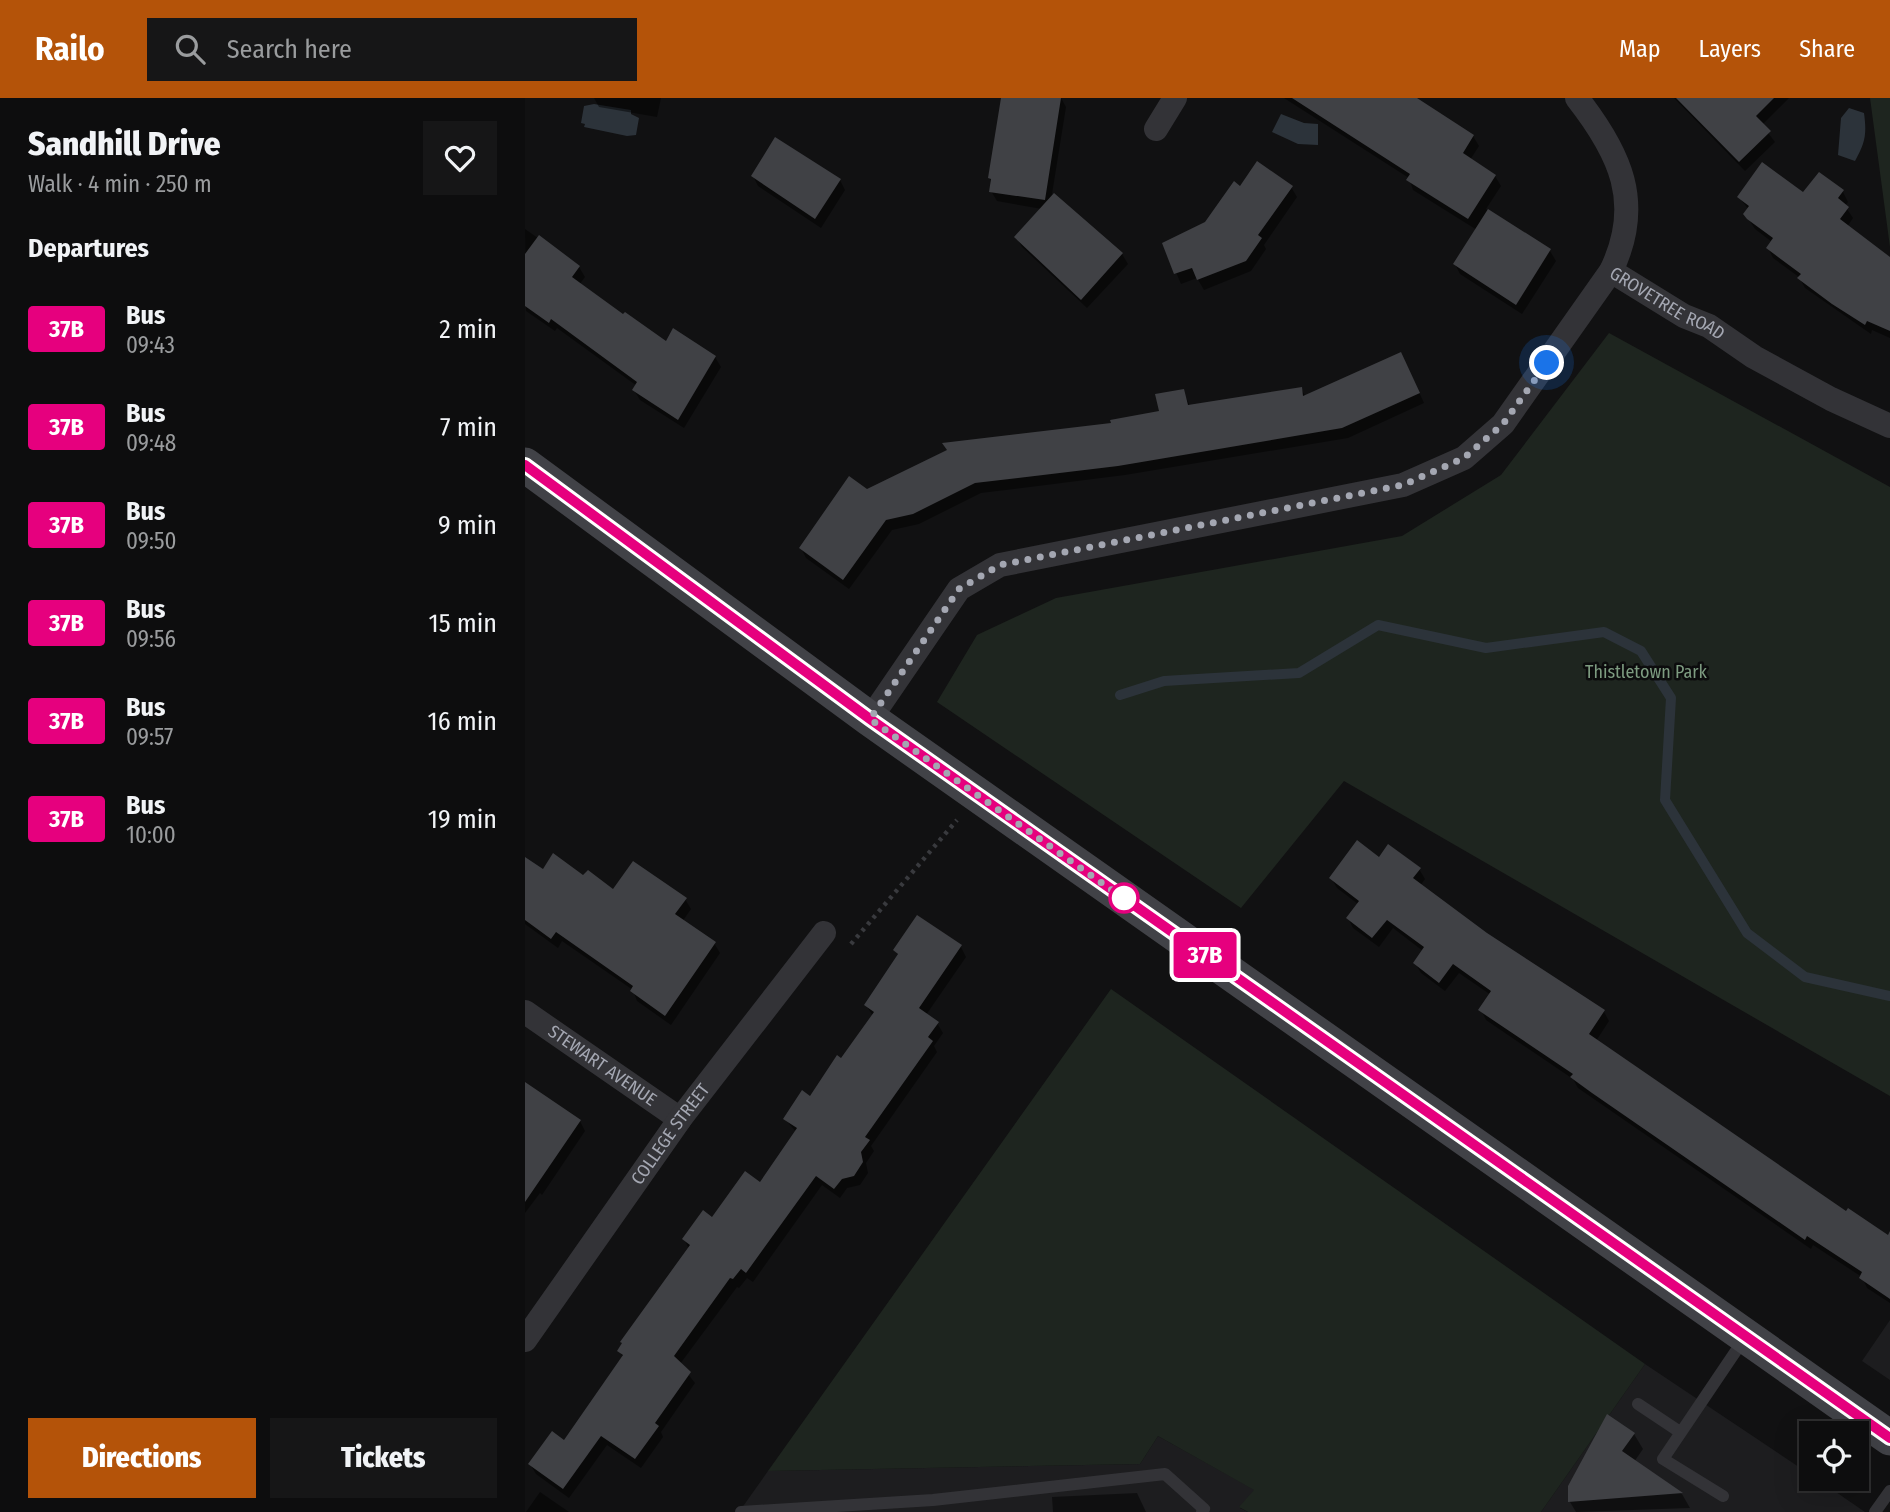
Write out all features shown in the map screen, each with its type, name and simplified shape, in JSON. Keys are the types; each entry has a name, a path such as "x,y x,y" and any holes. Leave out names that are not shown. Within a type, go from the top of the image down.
{"main road":[{"path":"525,465 978,796 1890,1438"}],"street":[{"path":"1156,128 1175,98"},
{"name":"GROVETREE ROAD","path":"1577,98 1602,132 1621,166 1628,200 1620,252 1611,271 1684,316 1709,326 1754,357 1831,399 1890,426"},
{"path":"870,719 959,589 1000,565 1354,497 1403,485 1464,458 1515,409 1611,271"},
{"name":"COLLEGE STREET","path":"525,1340 680,1119 824,933"},
{"name":"STEWART AVENUE","path":"525,1012 680,1119"}],"lane":[{"path":"1723,1496 1663,1459 1746,1336"},
{"path":"1638,1404 1680,1432"},
{"path":"741,1512 933,1500 1165,1474 1204,1509 1202,1512"},
{"path":"1875,1512 1890,1491"}],"path":[{"path":"862,931 978,796"}],"shaded area":[{"path":"594,104 631,110 631,114 639,118 636,135 627,136 584,127 585,124 581,123 584,106"},
{"path":"1849,108 1864,113 1865,121 1864,138 1855,161 1838,155 1841,118"},
{"path":"1281,114 1304,123 1318,124 1318,145 1298,144 1272,132"},
{"path":"1890,1320 1890,1380 1862,1361"},
{"path":"1645,1364 1799,1467 1799,1491 1834,1491 1865,1512 1541,1512"},
{"path":"1158,1436 1255,1490 1240,1508 1248,1512 739,1512 768,1471 1140,1464"}],"green space":[{"path":"1870,98 1890,98 1890,247"},
{"name":"Thistletown Park","path":"1609,333 1890,487 1890,1096 1344,781 1241,908 937,702 977,635 1056,598 1402,536 1501,475"},
{"path":"1111,989 1645,1364 1541,1512 1248,1512 1239,1507 1254,1490 1158,1436 1140,1464 768,1471"}],"building":[{"path":"1001,98 1061,98 1045,200 989,192 991,179 988,178"},
{"path":"1292,98 1417,98 1474,135 1463,153 1496,175 1468,219 1406,180 1410,174"},
{"path":"1676,98 1774,98 1756,116 1771,131 1739,162"},
{"path":"775,137 841,179 815,219 751,176"},
{"path":"1257,161 1293,186 1258,235 1262,238 1246,261 1197,280 1192,268 1174,274 1162,243 1205,222 1234,181 1240,186"},
{"path":"1762,162 1803,192 1819,172 1844,190 1838,198 1849,207 1840,219 1890,257 1890,331 1867,321 1865,325 1832,304 1797,278 1801,274 1766,248 1773,238 1747,219 1743,214 1749,206 1737,197"},
{"path":"1054,193 1123,253 1081,300 1014,237"},
{"path":"1488,209 1551,249 1516,305 1453,264"},
{"path":"539,235 580,266 572,277 623,314 625,312 666,341 673,328 716,356 678,420 632,390 637,382 551,319 549,323 525,306 525,254"},
{"path":"1401,352 1420,393 1342,428 1118,466 975,483 913,514 886,520 843,580 799,548 849,476 867,489 947,450 942,443 1111,423 1110,420 1159,411 1155,394 1184,389 1188,405 1302,387 1303,396"},
{"path":"1357,840 1379,857 1388,844 1421,868 1413,878 1487,933 1605,1010 1589,1034 1846,1211 1848,1208 1888,1235 1890,1231 1890,1299 1859,1278 1862,1272 1807,1236 1805,1240 1592,1093 1570,1077 1573,1074 1478,1010 1491,991 1453,964 1439,983 1413,963 1424,947 1387,920 1372,938 1346,918 1359,901 1329,878"},
{"path":"553,853 583,875 588,870 613,889 633,861 687,898 675,914 716,942 665,1016 630,991 633,986 556,932 551,939 525,920 525,857 543,869"},
{"path":"917,915 962,945 919,1008 939,1022 928,1037 933,1041 865,1137 870,1140 861,1152 863,1162 854,1176 842,1179 834,1189 816,1176 746,1273 741,1269 733,1279 730,1278 674,1356 691,1372 655,1423 659,1426 635,1459 601,1436 563,1489 528,1464 552,1431 564,1440 623,1355 617,1351 622,1343 620,1342 690,1245 682,1239 703,1210 712,1217 745,1171 760,1182 797,1128 783,1119 802,1090 810,1096 837,1055 841,1058 874,1012 864,1005 898,954 893,950"},
{"path":"525,1082 581,1120 525,1202"},
{"path":"1607,1414 1635,1433 1622,1451 1683,1493 1568,1502 1568,1486"}],"waterway":[{"path":"1120,695 1164,681 1299,673 1378,625 1486,648 1604,632 1641,651 1671,698 1665,800 1747,933 1805,977 1890,996"}],"bus line":[{"name":"37B","path":"525,465 870,719 1890,1438"}],"route":[{"path":"1124,898 1133,905 870,719 959,589 978,575 1000,565 1354,497 1403,485 1464,458 1503,424 1547,363"}]}
